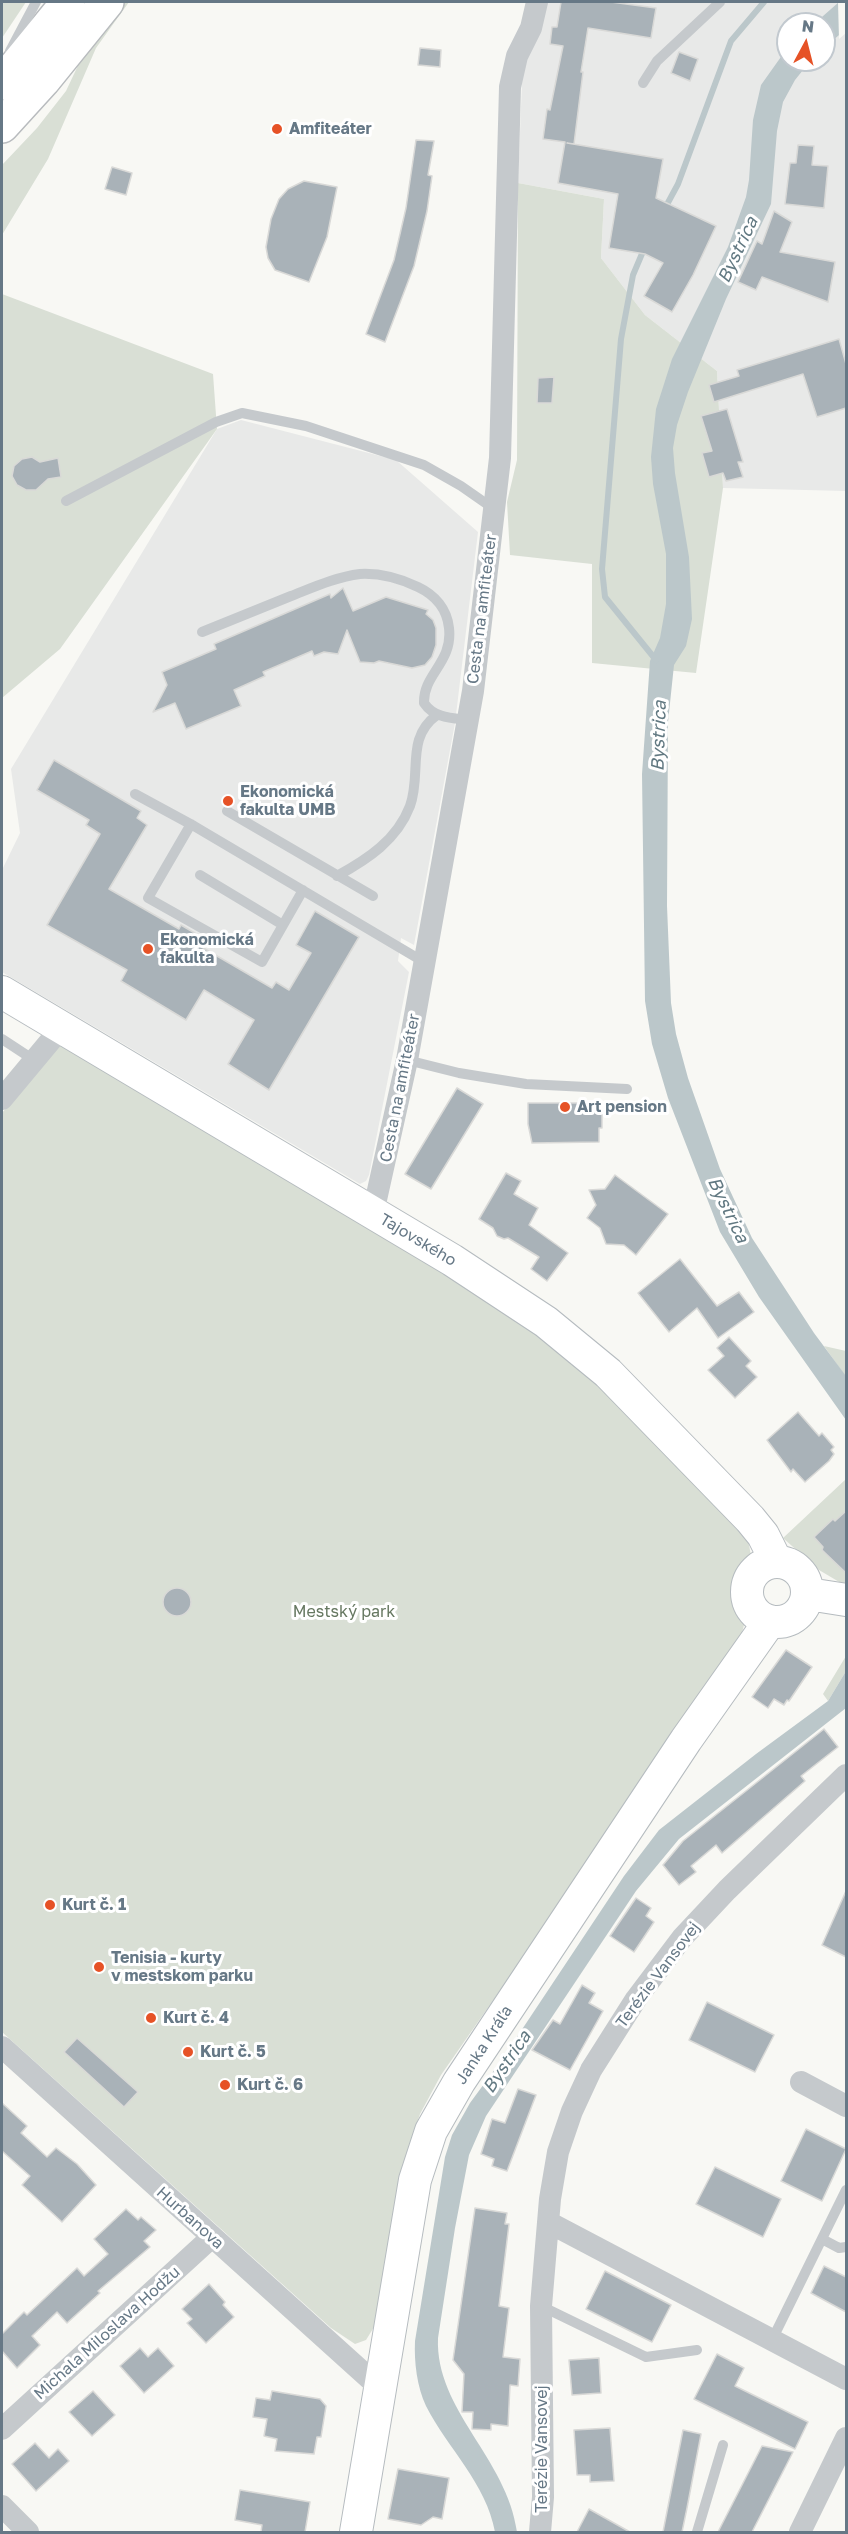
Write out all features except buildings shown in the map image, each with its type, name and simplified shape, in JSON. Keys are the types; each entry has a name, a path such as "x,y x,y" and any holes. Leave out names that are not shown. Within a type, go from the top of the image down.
{"highway":[{"path":"2,83 68,2"},
{"path":"2,126 43,81 106,2"}],"street":[{"name":"Cesta na amfiteáter","path":"373,1213 407,1060 468,720 500,458 510,87 517,56 531,28 537,2"},
{"name":"Tajovského","path":"2,992 496,1288 576,1345 646,1411 750,1519 776,1561"},
{"path":"2,1099 62,1027"},
{"path":"776,1561 792,1565 799,1570 807,1585 808,1594 802,1610 795,1617 787,1621 770,1621 753,1611 749,1603 748,1584 758,1568 776,1561"},
{"path":"808,1594 846,1600"},
{"name":"Janka Kráľa","path":"357,2532 416,2180 431,2131 459,2082 680,1750 770,1621"},
{"name":"Terézie Vansovej","path":"540,2532 543,2498 541,2306 548,2222 558,2152 572,2111 591,2070 636,1999 682,1938 727,1890 846,1775"},
{"name":"Hurbanova","path":"2,2047 380,2388"},
{"path":"801,2082 846,2106"},
{"path":"548,2222 846,2379"},
{"name":"Michala Miloslava Hodžu","path":"2,2429 212,2237"},
{"path":"800,2532 846,2438"},
{"path":"2,2506 28,2532"}],"lane":[{"path":"2,70 36,2"},
{"path":"643,83 657,61 720,2"},
{"path":"66,501 216,422 242,413 306,426 424,465 461,486 494,509"},
{"path":"202,632 336,578 363,574 393,578 430,593 446,614 449,628 448,642 442,664 432,676 423,694 424,703 429,711 436,715 468,720"},
{"path":"337,876 377,851 390,839 401,823 410,805 416,768 415,752 420,731 436,715"},
{"path":"135,794 191,824 424,962"},
{"path":"226,811 372,897"},
{"path":"191,824 148,898 262,962 303,890"},
{"path":"200,875 283,925"},
{"path":"2,1039 34,1060"},
{"path":"407,1060 459,1074 526,1084 627,1089"},
{"path":"772,2340 846,2190"},
{"path":"822,2239 839,2248 846,2247"},
{"path":"541,2306 646,2357 697,2350"},
{"path":"697,2532 723,2445"}],"shaded area":[{"path":"530,2 846,2 846,491 723,488 717,371 645,315 601,258 604,199 518,183 524,32"},
{"name":"Ekonomická fakulta UMB","path":"241,420 396,460 478,532 455,723 414,945 401,938 398,961 409,972 369,1175 366,1181 360,1184 2,972 2,870 20,833 11,769 217,429"}],"green space":[{"path":"2,2 26,2 2,38"},
{"path":"123,2 129,2 96,48 48,159 2,235 2,165 37,128 66,91 82,57"},
{"path":"518,183 604,199 601,258 645,315 717,371 723,488 696,673 592,663 592,564 510,555 507,502 517,460"},
{"path":"2,294 213,374 217,429 60,649 2,698"},
{"name":"Mestský park","path":"58,1045 77,1046 523,1319 574,1358 748,1539 751,1556 743,1576 741,1591 746,1617 742,1633 565,1897 441,2075 420,2114 409,2146 379,2319 366,2340 355,2344 331,2328 2,2032 2,1113"},
{"path":"824,1346 846,1351 846,1377"},
{"path":"846,1479 846,1586 819,1570 783,1538"},
{"path":"846,1656 846,1671 828,1701 823,1694"}],"water":[{"path":"839,2 846,2 846,29 836,38 836,12 828,12"},
{"name":"Bystrica","path":"776,64 776,72 801,72 783,102 777,131 771,204 726,299 688,392 677,425 673,448 689,557 692,619 686,646 674,665 668,722 667,906 671,1003 676,1034 688,1078 720,1169 752,1238 814,1333 846,1376 846,1420 759,1297 720,1232 668,1098 652,1044 645,1001 642,774 650,661 660,638 666,604 666,554 653,484 651,457 656,409 672,359 728,247 746,197 753,120 761,85"},
{"name":"Bystrica","path":"846,1671 846,1708 679,1839 636,1891 486,2116 469,2155 438,2338 440,2364 448,2388 511,2505 517,2532 495,2532 484,2498 426,2406 418,2383 416,2366 415,2341 445,2157 452,2135 470,2103 503,2058 624,1876 659,1830 828,1701"}],"pier":[{"path":"838,2 846,2 846,33 839,39"}],"waterway":[{"path":"664,210 678,184 731,41 764,2"},
{"path":"644,249 633,275 621,339 602,569 605,597 656,660"}],"place":[{"name":"Amfiteáter","path":"277,129"},
{"name":"Ekonomická fakulta UMB","path":"228,801"},
{"name":"Ekonomická fakulta","path":"148,949"},
{"name":"Art pension","path":"565,1107"},
{"name":"Kurt č. 1","path":"50,1905"},
{"name":"Tenisia - kurty v mestskom parku","path":"99,1967"},
{"name":"Kurt č. 4","path":"151,2018"},
{"name":"Kurt č. 5","path":"188,2052"},
{"name":"Kurt č. 6","path":"225,2085"}]}
